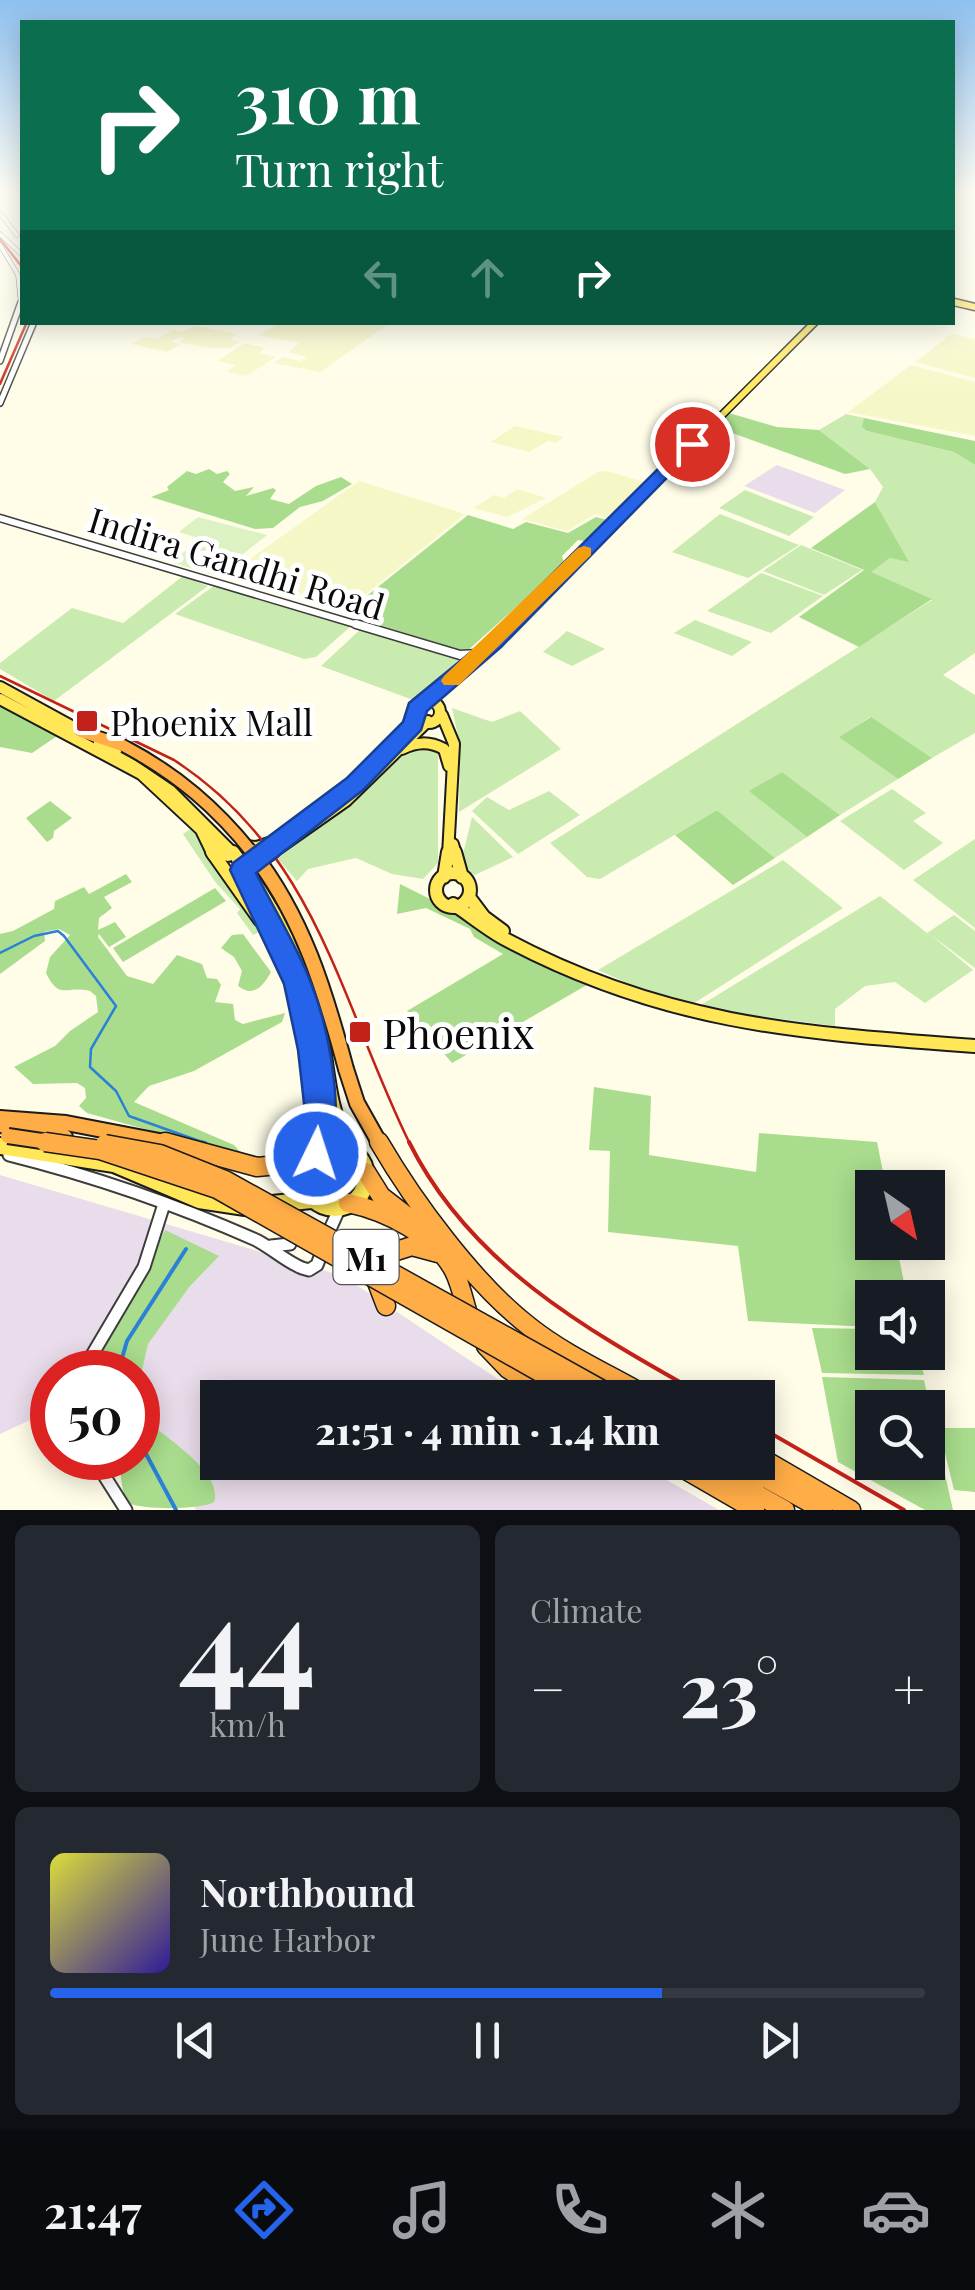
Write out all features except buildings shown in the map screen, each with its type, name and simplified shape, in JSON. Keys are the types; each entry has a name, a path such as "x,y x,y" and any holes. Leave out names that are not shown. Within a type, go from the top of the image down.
{"highway":[{"path":"80,731 124,746 171,770 200,792 227,821 277,892 319,973 358,1103 406,1189 506,1310 534,1331 619,1380"},
{"path":"3,1134 69,1125 179,1145 256,1170 306,1160 321,1130"},
{"name":"M1","path":"3,1134 100,1150 217,1188 553,1380"},
{"name":"M1","path":"3,1134 160,1154 225,1180 585,1380"},
{"path":"366,1172 381,1196 430,1232 480,1278"},
{"path":"344,1205 379,1210 442,1254 454,1271 470,1321 495,1360 526,1380"},
{"path":"386,1306 375,1277 387,1254 412,1246 442,1254"},
{"path":"775,1466 852,1510"},
{"path":"704,1480 756,1510"},
{"path":"732,1480 785,1510"},
{"path":"769,1480 824,1510"}],"main road":[{"path":"812,325 442,698 442,711 454,744 450,833 444,877 435,886 434,894 485,928 618,989 685,1012 792,1032 975,1046"},
{"path":"384,765 464,668 493,644"},
{"path":"0,687 144,768 222,836 253,848 282,844"},
{"path":"0,699 123,762 197,824 260,892 306,977 338,1130 362,1158 366,1172 364,1186 344,1205 313,1202 228,1208 212,1206 130,1169 54,1152 3,1134"},
{"path":"260,892 259,872 282,844 341,798 414,724 424,716 442,711"},
{"path":"424,716 442,711"},
{"path":"424,716 454,744"},
{"path":"240,869 346,801 413,743 426,742 444,749 452,776"},
{"path":"197,824 217,862 249,901 291,966"},
{"path":"450,833 462,877 471,885 470,896 484,916 515,941"},
{"path":"222,836 291,966 313,1050 321,1130 306,1160 303,1182 313,1202"},
{"path":"444,877 462,877"},
{"path":"453,904 470,896"},
{"path":"306,1160 336,1146 350,1148"}],"street":[{"path":"0,361 20,309"},
{"path":"0,403 33,325"},
{"name":"Indira Gandhi Road","path":"0,518 460,655 474,656 493,644"},
{"path":"460,655 464,668"},
{"path":"3,1134 54,1165 288,1250"},
{"path":"288,1250 305,1228 313,1202"},
{"path":"95,1350 144,1268 164,1204"},
{"path":"288,1250 297,1268 309,1270 317,1264 344,1205"},
{"path":"107,1480 126,1510"}],"shaded area":[{"path":"777,465 845,490 815,513 744,486"},
{"path":"0,1175 343,1276 499,1380 200,1380 200,1480 667,1480 719,1510 196,1510 160,1448 160,1350 30,1350 30,1420 0,1434"}],"green space":[{"path":"276,325 387,325 320,372 274,363 283,357 301,361 307,357 288,352 300,343 258,335"},
{"path":"195,326 237,334 230,339 240,342 230,348 210,348 179,342 185,338 179,337 171,342 181,344 167,352 131,344 144,337 157,339 173,330 182,332"},
{"path":"952,334 975,339 975,378 915,362"},
{"path":"245,343 265,348 259,353 276,357 246,376 227,372 236,365 217,361"},
{"path":"911,365 975,382 975,436 848,412"},
{"path":"729,413 777,427 819,430 870,469 845,474 716,427"},
{"path":"846,414 864,418 867,431 954,452 975,465 975,653 943,675 975,695 975,733 932,758 870,717 840,737 898,779 840,815 782,772 750,791 807,837 775,858 717,810 600,879 587,877 550,843 932,600 870,572 890,558 908,561 875,502 883,487 870,469 819,430"},
{"path":"864,418 975,441 975,465 954,452 867,431 862,427"},
{"path":"515,426 564,437 529,452 491,442"},
{"path":"209,469 217,474 227,471 230,474 223,482 235,491 254,487 246,496 273,488 276,490 270,499 289,504 316,486 341,477 352,484 323,501 300,507 273,528 255,529 151,497 169,490 167,487 187,471 196,474"},
{"path":"598,472 647,483 613,520 595,514 567,531 522,519"},
{"path":"359,481 465,514 346,610 228,575"},
{"path":"517,489 546,498 507,517 474,508 494,495 504,498"},
{"path":"745,490 814,517 789,536 719,508"},
{"path":"875,502 909,562 890,558 871,572 932,599 859,647 799,617 864,570 811,548"},
{"path":"720,514 799,545 748,578 672,552"},
{"path":"468,515 513,529 526,522 568,533 596,517 611,521 588,542 578,540 562,556 564,563 466,652 344,614"},
{"path":"198,517 267,535 216,576 171,562 201,539 179,532"},
{"path":"801,545 862,570 824,595 763,571"},
{"path":"761,573 823,596 771,633 707,611"},
{"path":"183,576 208,586 54,701 0,669 0,663 72,608 123,623"},
{"path":"215,585 350,627 316,657 304,659 175,614"},
{"path":"695,620 752,642 732,656 674,633"},
{"path":"362,628 458,658 459,665 425,696 413,700 321,666"},
{"path":"567,631 605,649 572,666 543,652"},
{"path":"0,703 63,732 32,753 0,747"},
{"path":"452,708 492,722 520,711 561,749 459,812 460,746"},
{"path":"871,717 932,758 898,779 839,737"},
{"path":"423,747 438,753 438,863 423,879 392,874 356,858 308,869 297,881 277,858 409,751"},
{"path":"782,772 840,815 807,837 749,791"},
{"path":"892,789 926,813 913,821 943,843 904,870 840,821"},
{"path":"549,791 580,815 518,854 472,811 487,797 509,810"},
{"path":"50,801 72,818 54,831 47,842 26,818"},
{"path":"717,810 775,858 733,885 675,835"},
{"path":"472,817 513,857 475,875 466,872 462,858"},
{"path":"192,828 263,930 253,935 237,913 240,909 216,883 183,834"},
{"path":"975,839 975,928 913,880"},
{"path":"783,860 843,908 685,1009 598,970"},
{"path":"126,874 132,882 104,897 112,908 99,918 98,930 115,922 126,937 109,947 99,934 98,937 127,976 153,984 177,955 202,964 207,978 217,979 221,985 215,1002 233,1004 235,1020 243,1024 285,1013 282,1022 194,1071 149,1086 134,1102 234,1145 245,1157 87,1113 79,1106 86,1098 85,1088 77,1083 33,1084 14,1067 55,1046 98,1012 96,996 90,991 59,989 46,973 50,957 70,935 59,929 44,932 45,941 0,974 0,934 54,909 55,901 84,887 89,894"},
{"path":"400,884 462,915 511,950 516,948 592,982 452,1063 407,1011 503,954 474,937 470,929 426,908 397,914"},
{"path":"215,888 226,901 123,962 113,948"},
{"path":"880,896 927,933 954,915 975,931 975,968 931,935 973,970 925,1003 895,982 865,986 835,1009 835,1026 696,1008"},
{"path":"243,934 271,972 253,991 238,986 242,971 234,957 221,948 232,935"},
{"path":"594,1087 651,1096 649,1155 756,1172 759,1133 877,1142 883,1170 855,1170 855,1260 899,1260 904,1280 855,1280 855,1326 748,1321 738,1246 608,1232 610,1151 589,1150"},
{"path":"165,1230 219,1256 190,1286 147,1350 103,1350"},
{"path":"812,1328 855,1329 855,1370 923,1370 924,1375 822,1373"},
{"path":"822,1377 924,1380 926,1390 855,1390 855,1471 838,1462"},
{"path":"945,1428 975,1428 975,1492 954,1490 945,1453"},
{"path":"160,1431 200,1465 200,1480 210,1480 215,1490 214,1502 207,1505 171,1508 129,1503 122,1480 160,1480"},
{"path":"945,1474 953,1510 925,1510 871,1480 945,1480"}],"waterway":[{"path":"0,953 34,936 58,931 64,936 116,1006 91,1049 90,1067 116,1091 129,1116 205,1143 201,1142"},
{"path":"124,1350 186,1249"},
{"path":"160,1480 176,1510"}],"tram line":[{"path":"0,384 26,325"},
{"path":"0,676 174,760 223,798 262,840 320,934 409,1143"},
{"path":"409,1143 435,1186 500,1261 578,1321 677,1380"},
{"path":"775,1436 904,1510"}],"slow traffic":[{"path":"452,681 584,552"}],"place":[{"name":"Phoenix Mall","path":"87,721"},
{"name":"Phoenix","path":"360,1032"}],"route":[{"path":"316,1154 322,1121 313,1050 298,984 242,870 341,798 416,722 417,708 494,643 692,444"}]}
